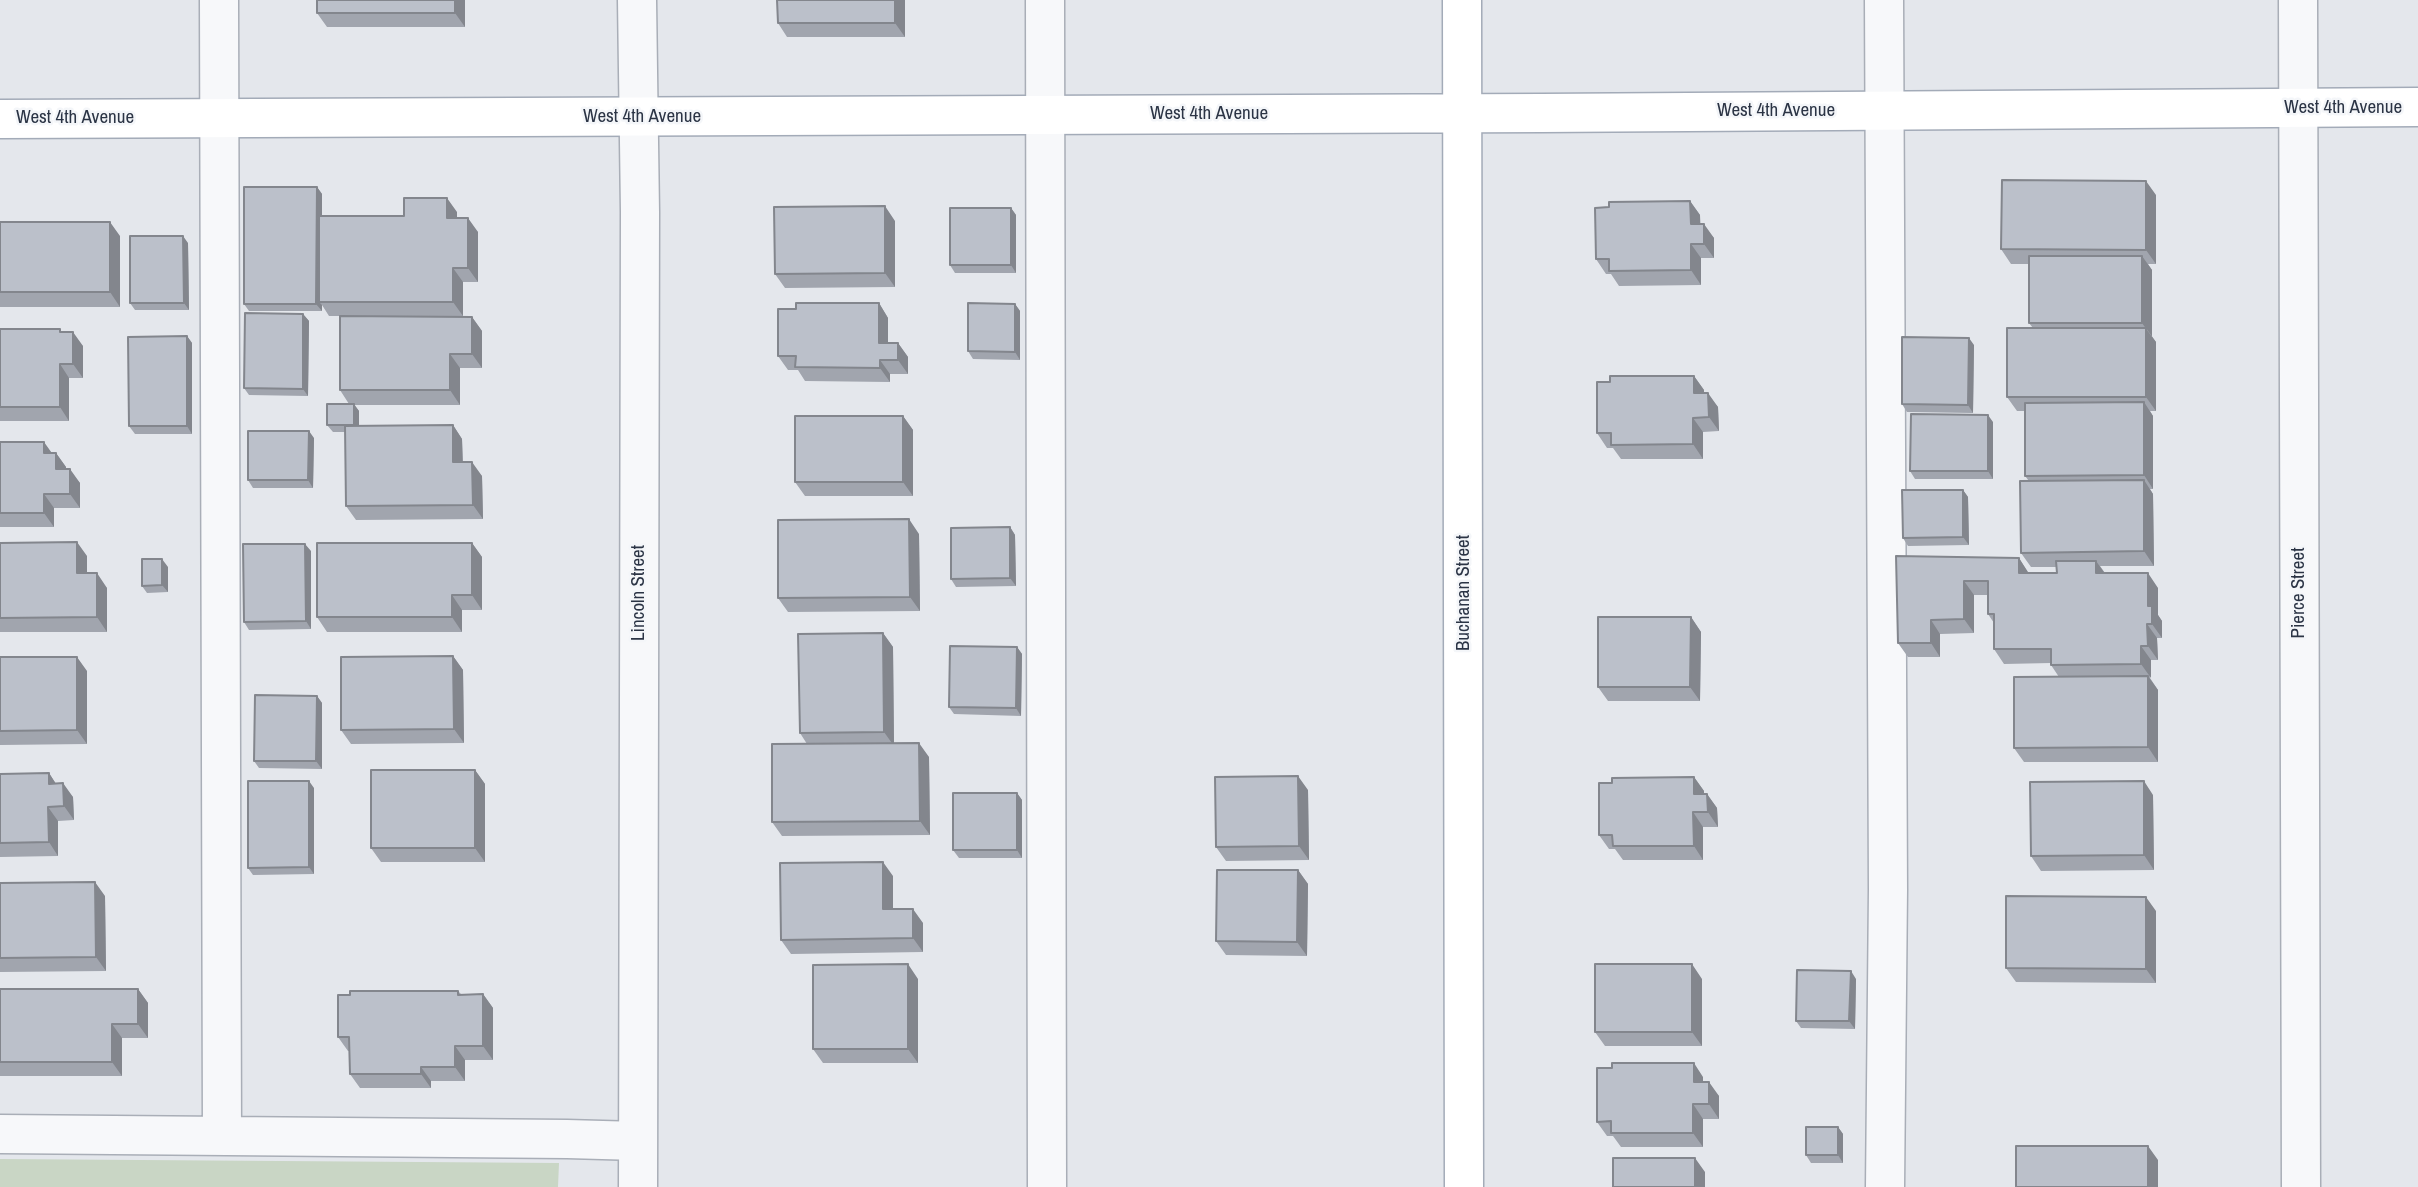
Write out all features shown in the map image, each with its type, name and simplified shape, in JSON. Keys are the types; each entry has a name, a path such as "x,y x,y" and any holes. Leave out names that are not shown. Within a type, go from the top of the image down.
{"main road":[{"name":"Buchanan Street","path":"1462,0 1464,1187"},
{"name":"West 4th Avenue","path":"0,119 2418,107"}],"street":[{"path":"219,0 222,1136"},
{"name":"Lincoln Street","path":"637,0 638,1187"},
{"path":"1045,0 1047,1187"},
{"path":"1884,0 1888,861 1885,1187"},
{"name":"Pierce Street","path":"2298,0 2301,1187"},
{"path":"0,1134 567,1139 638,1142"}],"green space":[{"path":"0,1159 559,1163 558,1187 0,1187"}],"building":[{"path":"317,0 455,0 455,13 317,13"},
{"path":"777,0 895,0 895,23 778,23"},
{"path":"2002,180 2146,181 2146,250 2001,249"},
{"path":"244,187 317,187 316,304 244,304"},
{"path":"404,198 447,198 447,218 468,218 468,268 453,268 453,302 319,302 319,216 404,216"},
{"path":"1690,201 1691,224 1704,224 1704,244 1691,244 1691,270 1609,271 1609,259 1596,259 1595,208 1609,207 1609,202"},
{"path":"885,206 885,273 775,274 774,207"},
{"path":"950,208 1011,208 1011,265 950,265"},
{"path":"0,222 110,222 110,292 0,292"},
{"path":"130,236 183,236 184,303 130,303"},
{"path":"2029,256 2142,256 2142,323 2029,323"},
{"path":"796,303 879,303 879,343 898,343 898,360 880,360 880,368 795,367 796,356 778,356 778,309 796,309"},
{"path":"968,303 1015,304 1015,352 968,351"},
{"path":"245,313 303,314 303,389 244,388"},
{"path":"340,316 472,317 472,354 450,354 450,390 340,390"},
{"path":"2007,328 2146,328 2146,397 2007,397"},
{"path":"0,329 60,329 60,332 73,332 73,364 60,364 60,407 0,407"},
{"path":"187,336 187,426 129,426 128,337"},
{"path":"1902,337 1969,338 1968,405 1902,404"},
{"path":"1610,376 1694,376 1694,393 1708,393 1709,417 1693,418 1693,444 1611,445 1611,433 1597,433 1597,382 1610,382"},
{"path":"2144,402 2144,475 2025,476 2025,403"},
{"path":"327,404 354,404 354,425 327,425"},
{"path":"1911,414 1988,415 1988,471 1910,471"},
{"path":"795,416 903,416 903,482 795,482"},
{"path":"453,425 453,462 472,462 473,505 346,506 345,426"},
{"path":"248,431 309,431 308,480 248,480"},
{"path":"0,442 44,442 44,453 56,453 56,469 70,469 70,494 44,494 44,513 0,513"},
{"path":"2144,480 2144,551 2021,553 2020,481"},
{"path":"1902,490 1963,490 1963,537 1903,538"},
{"path":"909,519 910,597 778,598 778,520"},
{"path":"1010,527 1010,578 951,579 951,528"},
{"path":"77,542 77,573 97,573 97,617 0,618 0,543"},
{"path":"317,543 472,543 472,595 452,595 452,617 317,617"},
{"path":"243,544 305,544 306,621 244,622"},
{"path":"1896,556 2019,558 2019,573 2057,573 2056,561 2096,561 2096,573 2148,573 2148,606 2152,606 2152,624 2147,624 2148,646 2141,646 2141,664 2051,665 2051,649 1994,649 1994,614 1988,614 1988,581 1964,581 1964,619 1931,620 1931,643 1898,643"},
{"path":"142,559 162,559 162,585 142,586"},
{"path":"1598,617 1691,617 1690,687 1598,687"},
{"path":"883,633 884,732 800,733 798,634"},
{"path":"950,646 1017,647 1016,708 949,707"},
{"path":"453,656 454,729 341,730 341,657"},
{"path":"0,657 77,657 77,730 0,731"},
{"path":"2148,676 2148,747 2014,748 2014,677"},
{"path":"255,695 317,696 316,761 254,761"},
{"path":"919,743 920,821 772,822 772,744"},
{"path":"371,770 475,770 475,848 371,848"},
{"path":"49,773 49,784 63,783 64,806 48,807 49,842 0,843 0,774"},
{"path":"1298,776 1299,846 1216,847 1215,777"},
{"path":"1694,777 1694,794 1707,794 1708,812 1693,812 1694,846 1613,846 1612,835 1599,835 1599,783 1612,783 1612,778"},
{"path":"248,781 309,781 309,867 248,868"},
{"path":"2144,781 2144,855 2031,856 2030,782"},
{"path":"953,793 1017,793 1017,850 953,850"},
{"path":"883,862 883,909 913,909 913,938 781,940 780,863"},
{"path":"1217,870 1298,870 1297,942 1216,941"},
{"path":"95,882 96,957 0,958 0,883"},
{"path":"2006,896 2146,897 2146,969 2006,968"},
{"path":"908,964 908,1049 813,1049 813,965"},
{"path":"1595,964 1692,964 1692,1032 1595,1032"},
{"path":"1797,970 1851,971 1849,1021 1796,1021"},
{"path":"0,989 138,989 138,1024 112,1024 112,1062 0,1062"},
{"path":"350,991 458,991 458,995 483,994 483,1046 455,1046 455,1067 421,1067 421,1074 350,1074 349,1037 338,1037 338,995 350,995"},
{"path":"1612,1063 1694,1063 1694,1082 1709,1082 1709,1104 1693,1104 1693,1133 1611,1133 1611,1121 1597,1122 1597,1068 1612,1068"},
{"path":"1806,1127 1838,1127 1838,1155 1806,1155"},
{"path":"2016,1146 2148,1146 2148,1187 2016,1187"},
{"path":"1613,1158 1695,1158 1695,1187 1613,1187"}]}
